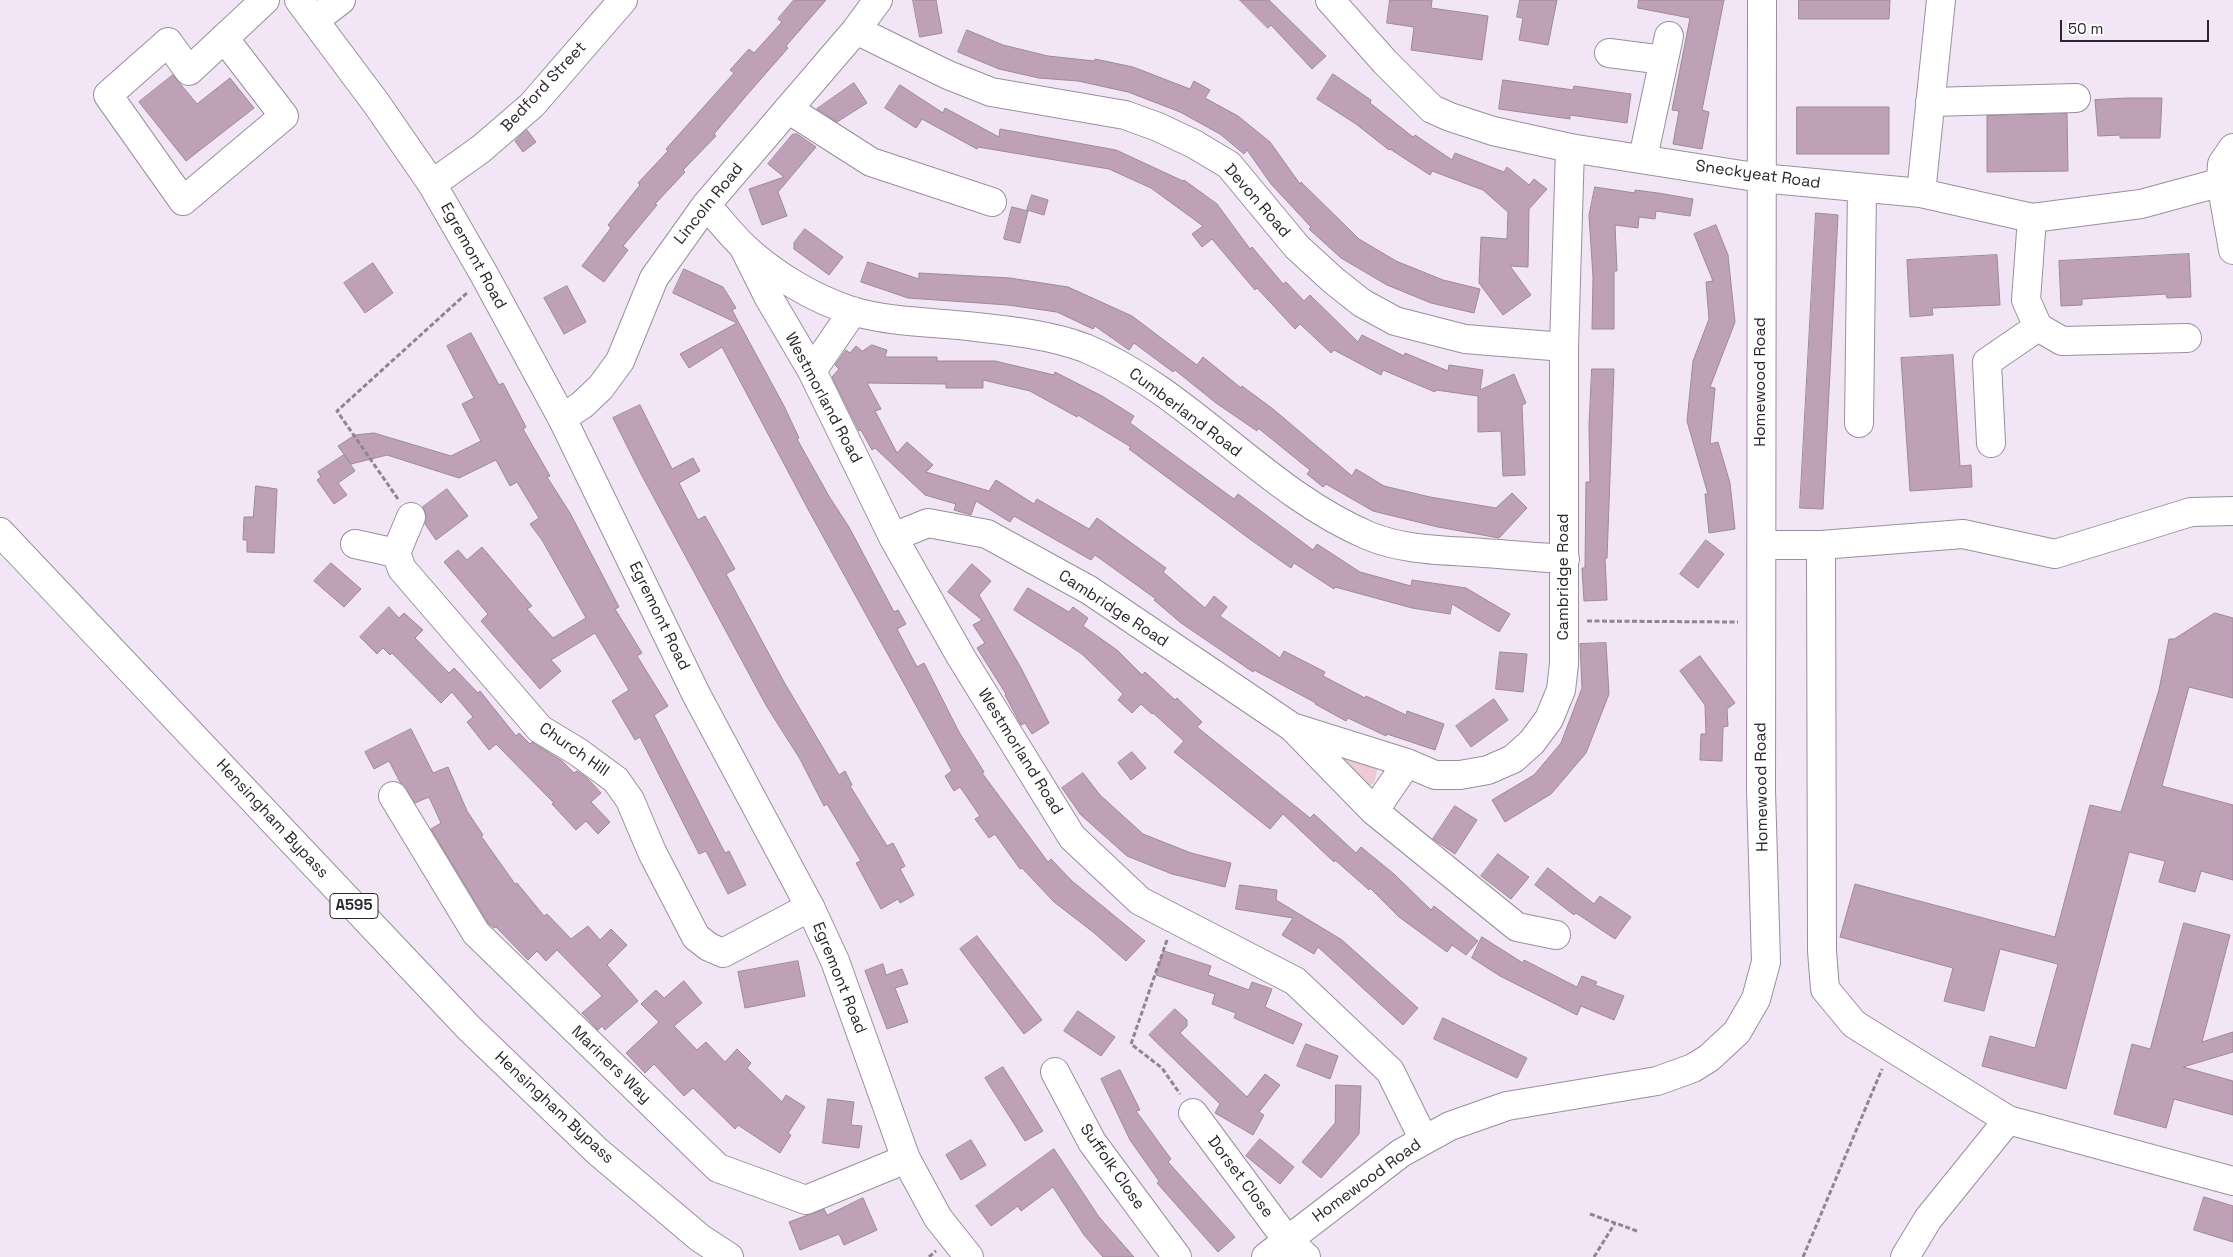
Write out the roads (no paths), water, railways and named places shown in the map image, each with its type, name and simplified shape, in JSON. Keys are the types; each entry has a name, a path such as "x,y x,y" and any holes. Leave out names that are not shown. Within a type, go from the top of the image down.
{"main road":[{"path":"224,38 284,116 183,201 108,95 168,42 189,71 224,38 265,0"},
{"path":"307,10 341,0"},
{"name":"Bedford Street","path":"432,184 502,133 532,105 623,0"},
{"name":"Lincoln Road","path":"562,418 582,405 601,387 620,361 654,278 706,205 856,30 878,0"},
{"name":"Sneckyeat Road","path":"1330,0 1385,62 1432,108 1450,117 1493,131 1570,148 1761,178 1921,193 2032,218 2141,204 2227,181"},
{"name":"Homewood Road","path":"1266,1257 1296,1249 1380,1168 1450,1126 1507,1106 1657,1082 1676,1076 1709,1058 1737,1032 1748,1016 1763,981 1766,962 1761,790 1762,0"},
{"path":"1921,193 1941,0"},
{"name":"Egremont Road","path":"307,10 432,184 485,276 562,418 696,694 810,907 835,961 906,1159 938,1218 969,1257"},
{"name":"Devon Road","path":"856,30 948,76 992,92 1125,115 1158,127 1194,144 1229,165 1297,247 1333,280 1362,303 1395,320 1465,338 1564,347"},
{"path":"1609,53 1667,48 1643,158"},
{"path":"1930,102 2076,98"},
{"path":"788,109 871,162 992,202"},
{"name":"Cambridge Road","path":"1292,727 1407,763 1435,775 1460,775 1488,770 1513,759 1532,742 1549,719 1561,690 1565,621 1564,347 1570,148"},
{"path":"2233,148 2222,164 2227,181 2233,250"},
{"path":"1859,423 1862,188"},
{"name":"Cumberland Road","path":"706,205 744,248 776,272 818,298 853,311 893,319 1004,330 1047,337 1084,348 1131,370 1299,498 1371,537 1414,548 1565,559"},
{"path":"2032,218 2026,300 2038,327 2062,341 2187,338"},
{"name":"Westmorland Road","path":"744,248 769,298 812,372 893,537 961,657 1072,837 1140,901 1294,981 1390,1071 1424,1140"},
{"path":"812,372 853,311"},
{"path":"1991,443 1987,362 2038,327"},
{"path":"1762,545 1821,545 1963,534 2055,554 2191,512 2233,511"},
{"path":"355,544 396,553 411,517"},
{"name":"Cambridge Road","path":"893,537 928,523 987,534 1090,590 1292,727 1374,812 1518,927 1556,935"},
{"name":"Hensingham Bypass","path":"0,532 469,1028 597,1151 700,1238 729,1257"},
{"path":"1821,545 1822,942 1825,989 1854,1024 2008,1120 2233,1181"},
{"name":"Church Hill","path":"396,553 402,569 540,729 578,752 616,780 630,800 652,852 696,938 708,947 723,953 810,907"},
{"path":"1374,812 1407,763"},
{"name":"Mariners Way","path":"393,796 476,933 718,1168 806,1200 906,1159"},
{"name":"Suffolk Close","path":"1055,1072 1092,1142 1177,1257"},
{"name":"Dorset Close","path":"1193,1114 1296,1249"},
{"path":"1905,1257 1928,1219 2008,1120"}]}
